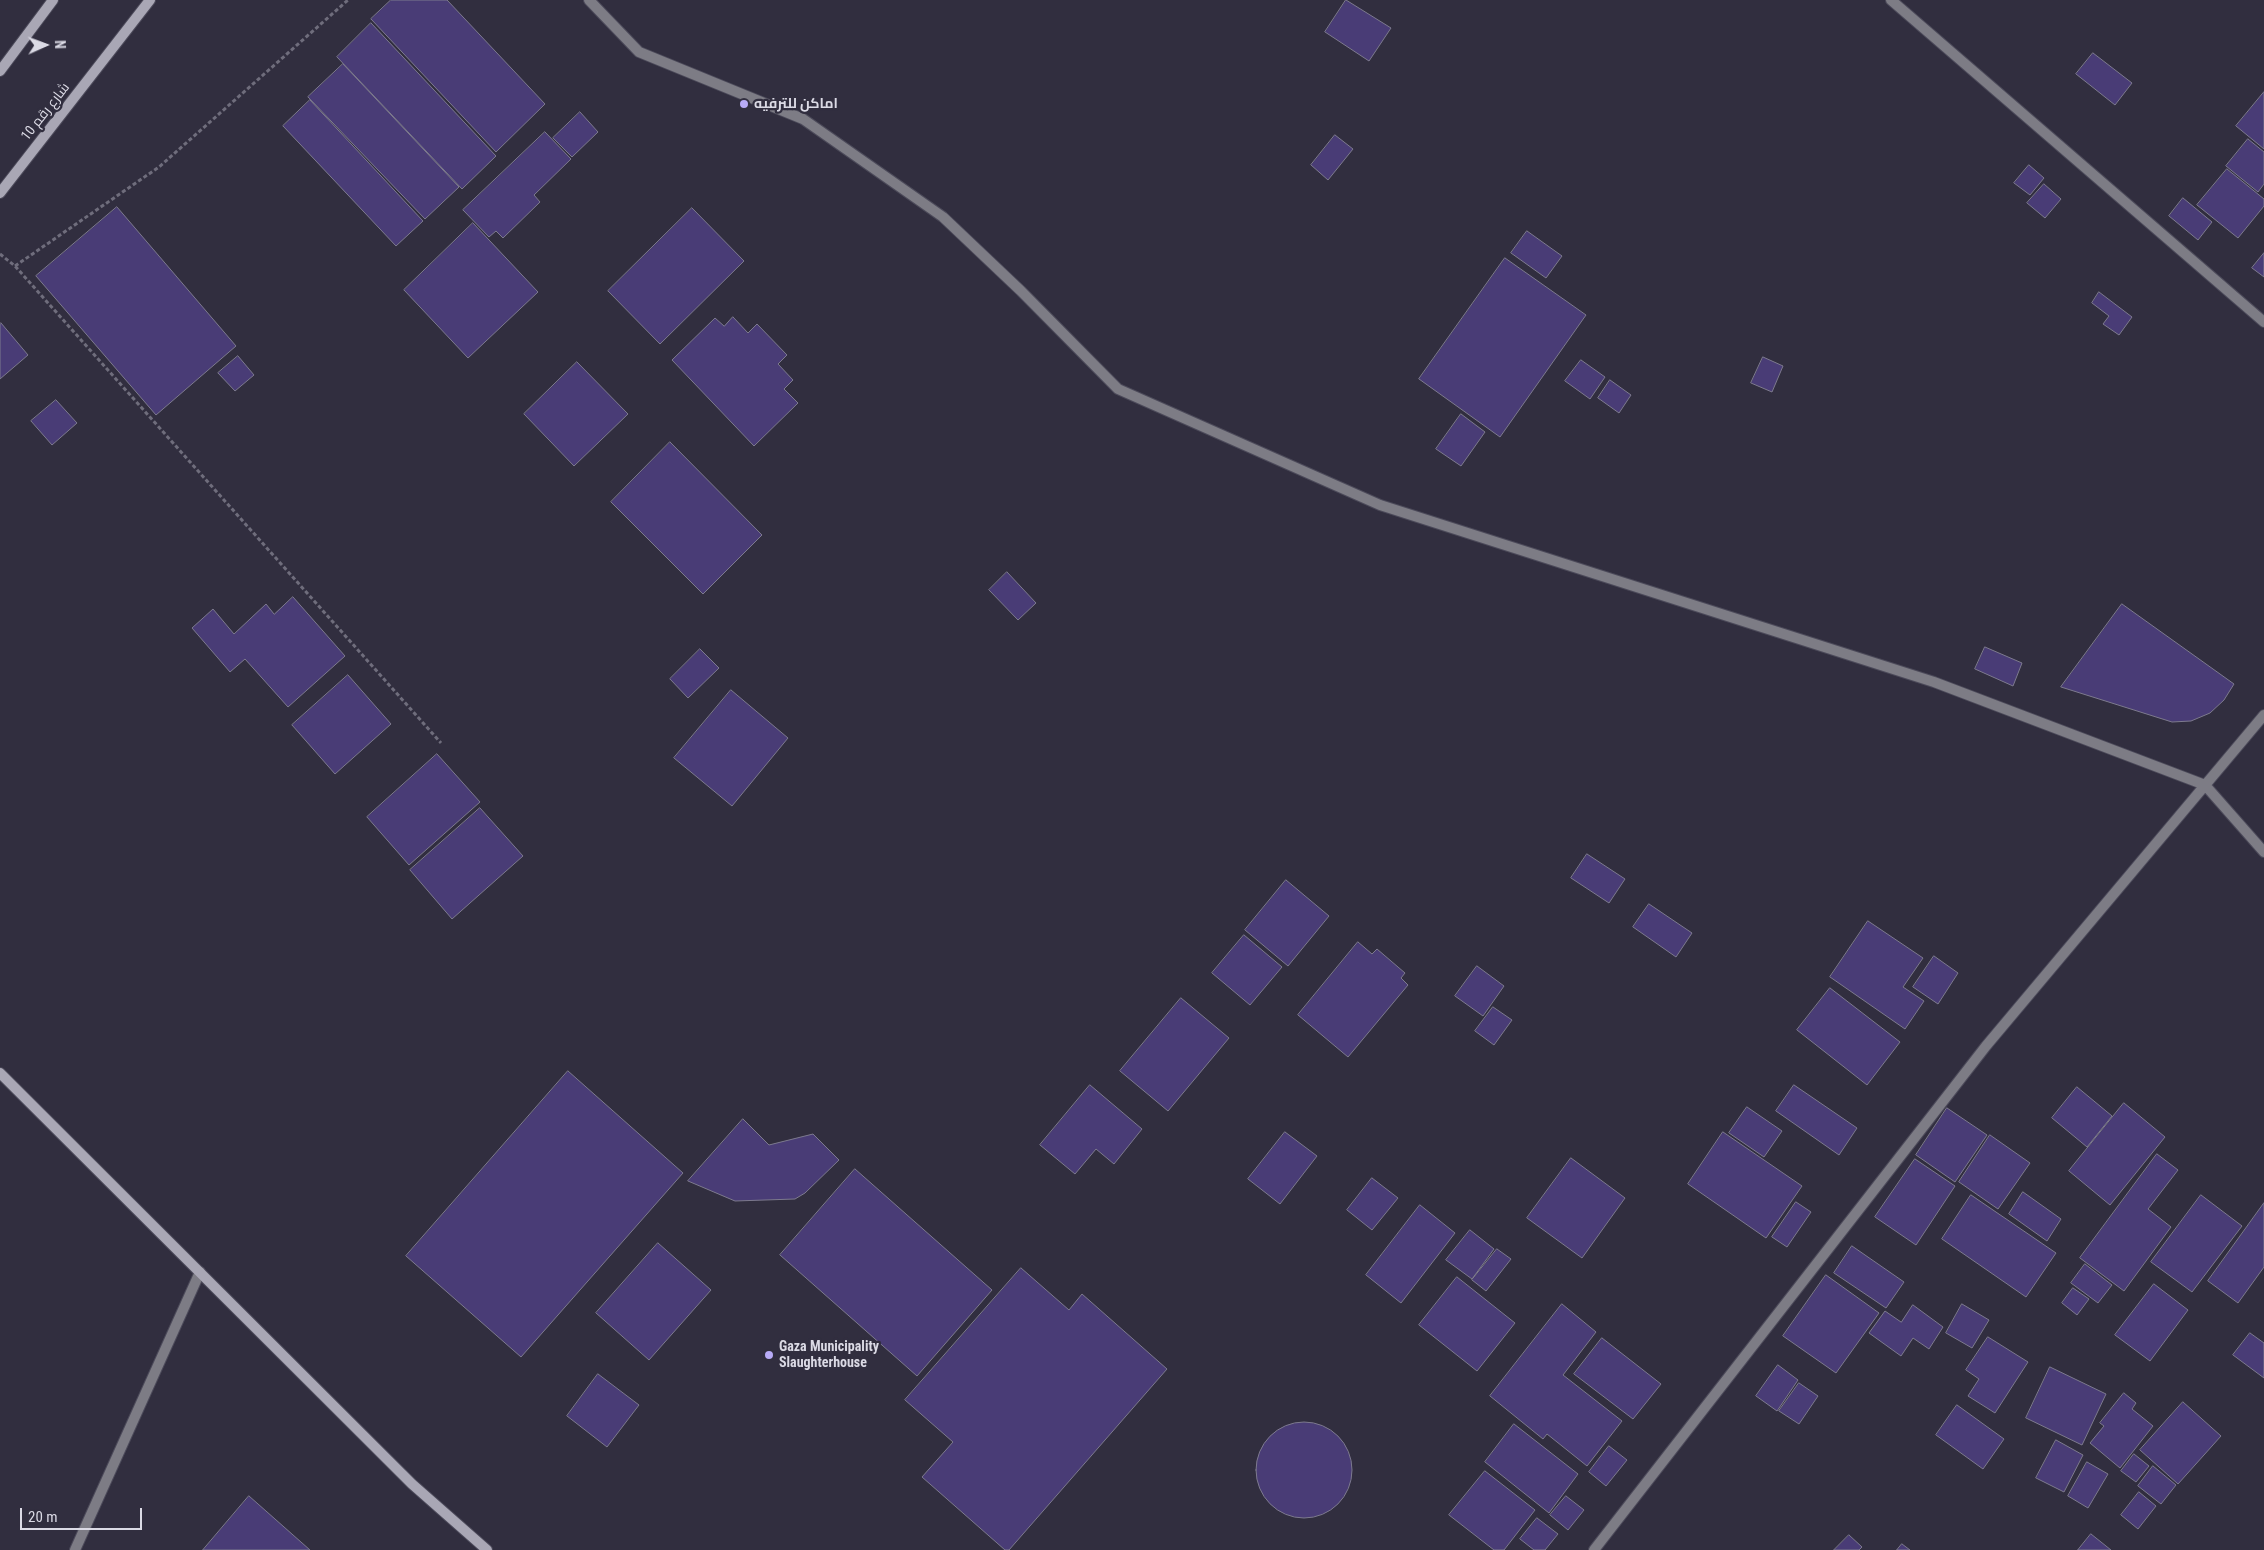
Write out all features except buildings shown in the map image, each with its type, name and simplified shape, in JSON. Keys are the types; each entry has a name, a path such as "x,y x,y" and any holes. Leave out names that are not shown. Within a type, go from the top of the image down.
{"street":[{"path":"0,71 53,0"},
{"name":"شارع رقم 10","path":"0,193 150,0"},
{"path":"589,0 639,52 803,119 943,217 1021,291 1118,389 1380,505 1934,682 2205,785 2264,852"},
{"path":"1891,0 2264,322"},
{"path":"1594,1550 1986,1046 2264,715"},
{"path":"0,1073 412,1484 487,1550"},
{"path":"75,1550 200,1272"}],"path":[{"path":"15,266 159,166 348,0"},
{"path":"0,254 15,266 441,744"}],"place":[{"name":"اماكن للترفيه","path":"744,104"},
{"name":"Gaza Municipality Slaughterhouse","path":"769,1355"}]}
